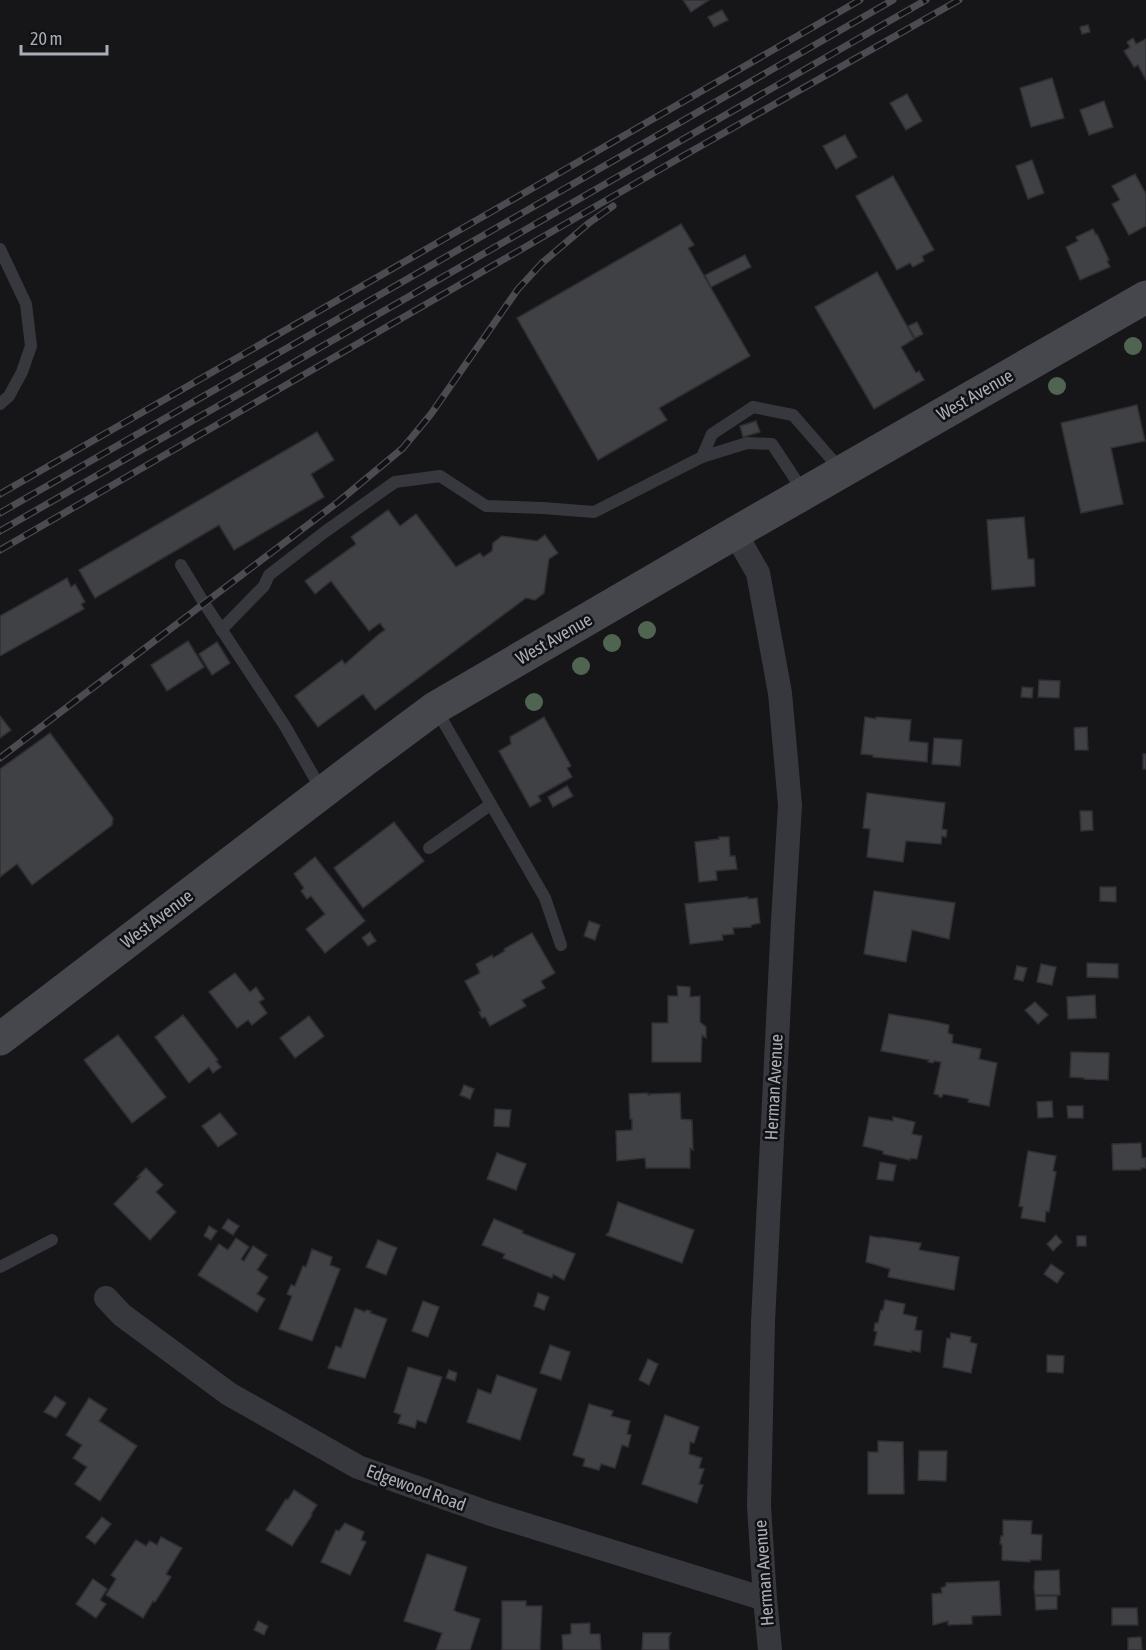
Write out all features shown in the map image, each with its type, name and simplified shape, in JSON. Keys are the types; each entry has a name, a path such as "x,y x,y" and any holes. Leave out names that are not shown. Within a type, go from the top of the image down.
{"main road":[{"name":"West Avenue","path":"0,1039 435,708 735,532 1146,297"}],"street":[{"name":"Herman Avenue","path":"735,532 758,573 780,693 790,806 763,1322 759,1506 770,1650"},
{"name":"Edgewood Road","path":"106,1298 122,1316 229,1394 358,1467 491,1514 765,1599"}],"lane":[{"path":"0,249 26,304 31,346 18,380 9,396 0,404"},
{"path":"702,457 712,434 753,407 793,415 843,471"},
{"path":"221,630 264,586 269,576 326,531 395,482 440,476 486,506 594,512 702,457 747,443 772,444 804,493"},
{"path":"181,565 285,726 323,792"},
{"path":"435,708 545,898 561,945"},
{"path":"429,848 490,805"},
{"path":"0,1267 52,1240"}],"building":[{"path":"683,0 709,0 691,12"},
{"path":"722,10 728,20 714,27 708,17"},
{"path":"1088,25 1090,32 1082,34 1080,27"},
{"path":"1133,38 1136,44 1146,39 1146,80 1138,65 1134,67 1124,51 1130,47 1127,42"},
{"path":"1052,78 1064,118 1031,127 1020,88"},
{"path":"907,94 922,121 906,130 890,103"},
{"path":"1104,101 1113,127 1089,135 1080,110"},
{"path":"845,135 857,157 836,169 823,146"},
{"path":"1032,160 1044,193 1028,199 1016,166"},
{"path":"1135,174 1146,194 1146,226 1129,235 1112,204 1120,200 1112,186"},
{"path":"893,176 934,250 922,256 924,261 913,267 910,263 897,270 856,196"},
{"path":"681,224 694,245 688,248 750,356 659,408 667,420 598,460 517,318"},
{"path":"1093,229 1109,260 1107,261 1110,267 1080,280 1066,247 1078,241 1076,237"},
{"path":"745,255 751,267 711,287 705,275"},
{"path":"877,272 914,339 901,347 916,373 919,371 924,380 874,409 815,307"},
{"path":"917,322 923,334 915,338 908,326"},
{"path":"1137,405 1145,441 1111,448 1123,504 1081,513 1061,423"},
{"path":"756,421 760,432 743,437 740,426"},
{"path":"317,432 334,460 311,474 324,497 234,550 219,525 95,598 79,570"},
{"path":"388,510 400,526 416,514 456,567 480,553 483,557 492,551 493,543 502,536 537,541 545,535 558,553 549,559 544,593 535,600 526,598 375,710 363,694 318,727 295,696 342,660 345,664 385,630 380,623 369,631 331,581 315,594 305,581 356,544 351,537"},
{"path":"1024,517 1028,559 1034,559 1035,586 992,590 987,520"},
{"path":"67,578 71,587 75,584 85,602 81,604 84,609 0,656 0,616"},
{"path":"188,641 204,667 167,691 151,665"},
{"path":"217,642 230,663 212,675 199,654"},
{"path":"1039,680 1060,681 1059,698 1038,697"},
{"path":"1022,687 1033,688 1032,698 1021,697"},
{"path":"0,716 11,730 0,738"},
{"path":"544,717 571,766 567,768 572,777 538,796 541,801 530,807 499,751 511,744 510,737"},
{"path":"865,717 911,720 909,741 928,743 927,762 861,754"},
{"path":"1087,727 1088,750 1075,750 1074,728"},
{"path":"50,733 113,818 112,825 32,885 17,864 0,877 0,769"},
{"path":"934,738 962,740 960,766 932,764"},
{"path":"1143,754 1146,754 1146,769 1143,769"},
{"path":"567,786 573,796 553,807 548,797"},
{"path":"867,793 945,803 942,829 947,830 946,837 942,836 941,844 906,841 903,862 867,857 870,829 863,828"},
{"path":"1080,811 1092,811 1093,830 1081,831"},
{"path":"394,822 424,861 363,908 334,868"},
{"path":"719,837 729,837 730,856 735,856 737,869 716,871 717,880 699,882 695,842 719,839"},
{"path":"315,857 365,921 325,953 306,929 325,914 311,896 307,899 301,891 304,888 294,874"},
{"path":"1100,887 1116,887 1116,902 1100,901"},
{"path":"874,891 955,903 949,939 912,930 906,962 864,954"},
{"path":"748,897 748,899 757,898 760,923 751,925 751,927 733,928 734,934 722,935 723,940 690,944 685,904"},
{"path":"589,921 600,925 595,940 584,936"},
{"path":"370,932 376,941 368,946 362,938"},
{"path":"532,933 555,973 541,981 545,988 522,1000 526,1006 490,1026 485,1017 482,1018 479,1012 481,1011 465,981 480,973 476,964 492,955 493,958"},
{"path":"1087,963 1118,964 1118,978 1087,977"},
{"path":"1041,964 1056,967 1052,985 1037,982"},
{"path":"1017,966 1027,968 1023,981 1014,979"},
{"path":"235,973 250,992 256,987 264,999 259,1002 267,1013 252,1025 248,1020 237,1028 209,992"},
{"path":"677,986 690,987 690,997 700,996 700,1022 706,1027 706,1038 702,1035 701,1062 652,1062 652,1023 668,1023 668,996 678,996"},
{"path":"1095,995 1096,1018 1068,1019 1067,997"},
{"path":"1035,1002 1048,1015 1038,1024 1025,1010"},
{"path":"889,1014 949,1025 948,1033 953,1035 952,1043 981,1049 979,1059 997,1063 989,1106 968,1102 969,1099 943,1094 939,1097 934,1094 941,1062 934,1061 933,1063 928,1062 929,1060 881,1051"},
{"path":"183,1015 221,1067 213,1073 209,1067 189,1083 155,1037"},
{"path":"309,1016 324,1036 295,1058 280,1038"},
{"path":"118,1035 166,1097 132,1123 84,1060"},
{"path":"1071,1052 1109,1053 1108,1080 1070,1077"},
{"path":"464,1085 474,1089 470,1099 460,1095"},
{"path":"648,1093 650,1095 680,1093 681,1119 692,1120 693,1150 690,1148 690,1168 646,1168 645,1158 617,1161 616,1131 632,1130 629,1094"},
{"path":"1052,1101 1053,1117 1038,1118 1037,1102"},
{"path":"1067,1106 1083,1106 1083,1118 1068,1118"},
{"path":"495,1109 511,1110 509,1127 494,1126"},
{"path":"220,1113 237,1134 218,1147 202,1126"},
{"path":"869,1117 893,1121 893,1117 915,1122 912,1134 922,1136 917,1159 910,1158 910,1160 883,1154 883,1151 863,1146"},
{"path":"1141,1143 1142,1158 1146,1158 1146,1168 1113,1170 1112,1144"},
{"path":"1028,1151 1056,1156 1053,1171 1056,1172 1045,1222 1021,1218 1023,1207 1019,1206"},
{"path":"497,1153 526,1164 516,1190 487,1179"},
{"path":"880,1162 896,1165 893,1181 877,1179"},
{"path":"146,1168 163,1185 156,1192 176,1212 150,1240 114,1204"},
{"path":"618,1202 694,1230 682,1263 606,1235"},
{"path":"228,1219 239,1226 233,1235 222,1228"},
{"path":"494,1219 575,1254 564,1280 553,1274 552,1278 503,1258 505,1254 482,1245"},
{"path":"209,1226 217,1231 211,1240 204,1236"},
{"path":"1056,1235 1062,1242 1053,1251 1047,1244"},
{"path":"870,1236 921,1243 919,1250 959,1257 954,1290 888,1277 890,1269 866,1262"},
{"path":"1077,1236 1086,1236 1086,1246 1077,1246"},
{"path":"236,1238 249,1247 241,1259 244,1261 253,1246 267,1255 257,1270 268,1277 257,1294 265,1299 257,1312 198,1275 219,1244 228,1250"},
{"path":"378,1240 397,1248 386,1275 366,1267"},
{"path":"312,1249 332,1257 330,1265 340,1269 312,1341 279,1329 292,1296 287,1294 291,1285 295,1286 303,1266 306,1267"},
{"path":"1051,1264 1064,1273 1057,1283 1044,1274"},
{"path":"538,1293 549,1297 544,1310 534,1306"},
{"path":"885,1300 905,1304 903,1314 917,1317 915,1330 922,1331 920,1352 874,1345 877,1332 874,1331 875,1323 878,1323"},
{"path":"423,1301 439,1307 428,1337 412,1331"},
{"path":"355,1308 365,1312 366,1310 371,1311 370,1313 387,1319 365,1378 328,1368 336,1346 341,1348"},
{"path":"951,1333 971,1337 970,1342 977,1344 971,1373 943,1367 947,1338 950,1339"},
{"path":"550,1345 570,1352 561,1380 540,1373"},
{"path":"1047,1355 1064,1356 1063,1373 1047,1372"},
{"path":"648,1359 658,1364 649,1385 639,1380"},
{"path":"408,1367 442,1377 426,1423 417,1420 415,1428 398,1423 401,1415 394,1412"},
{"path":"449,1370 457,1373 455,1381 446,1378"},
{"path":"497,1375 537,1389 520,1440 467,1422 478,1389 491,1394"},
{"path":"55,1396 66,1403 56,1418 44,1412"},
{"path":"89,1398 107,1409 99,1421 137,1446 100,1501 75,1484 87,1467 73,1458 82,1445 66,1435"},
{"path":"589,1404 613,1411 611,1416 630,1421 627,1434 631,1435 628,1447 622,1445 615,1468 601,1464 599,1470 583,1466 585,1459 573,1455"},
{"path":"665,1415 699,1427 694,1443 690,1442 689,1454 702,1458 699,1468 704,1469 699,1484 703,1485 697,1503 642,1484"},
{"path":"878,1441 903,1442 904,1494 868,1494 868,1452 878,1452"},
{"path":"919,1451 947,1451 946,1481 918,1480"},
{"path":"294,1490 317,1505 292,1546 266,1530"},
{"path":"102,1517 111,1524 95,1544 86,1537"},
{"path":"1003,1520 1032,1521 1031,1534 1042,1535 1041,1560 1030,1560 1030,1562 1002,1560 1002,1544 1000,1544 1001,1536 1003,1536"},
{"path":"345,1523 364,1532 361,1540 366,1542 350,1575 321,1562 336,1530 339,1531"},
{"path":"161,1537 182,1548 166,1574 171,1577 143,1618 106,1595 116,1579 111,1575 136,1540 146,1546 150,1541 157,1545"},
{"path":"427,1554 467,1567 454,1610 480,1619 470,1650 436,1650 442,1633 404,1621"},
{"path":"1059,1570 1060,1595 1035,1595 1035,1571"},
{"path":"93,1579 107,1589 100,1600 106,1604 96,1618 76,1604"},
{"path":"999,1581 1001,1615 972,1616 972,1624 948,1625 948,1621 933,1625 932,1594 942,1593 941,1588 946,1586 946,1583"},
{"path":"1035,1596 1057,1596 1057,1609 1036,1610"},
{"path":"502,1601 526,1601 526,1606 542,1606 540,1650 502,1650"},
{"path":"1112,1608 1137,1608 1138,1625 1112,1625"},
{"path":"258,1621 268,1626 264,1635 254,1630"},
{"path":"590,1623 590,1634 600,1634 601,1650 563,1650 562,1635 571,1634 571,1624"},
{"path":"643,1633 671,1633 668,1639 669,1650 642,1650"},
{"path":"1141,1637 1142,1650 1128,1650 1128,1638"}],"railway":[{"path":"0,494 860,0"},
{"path":"0,513 893,0"},
{"path":"0,531 926,0"},
{"path":"0,550 676,160 959,0"},
{"path":"0,758 338,502 403,448 431,414 518,289 542,263 613,206"}]}
